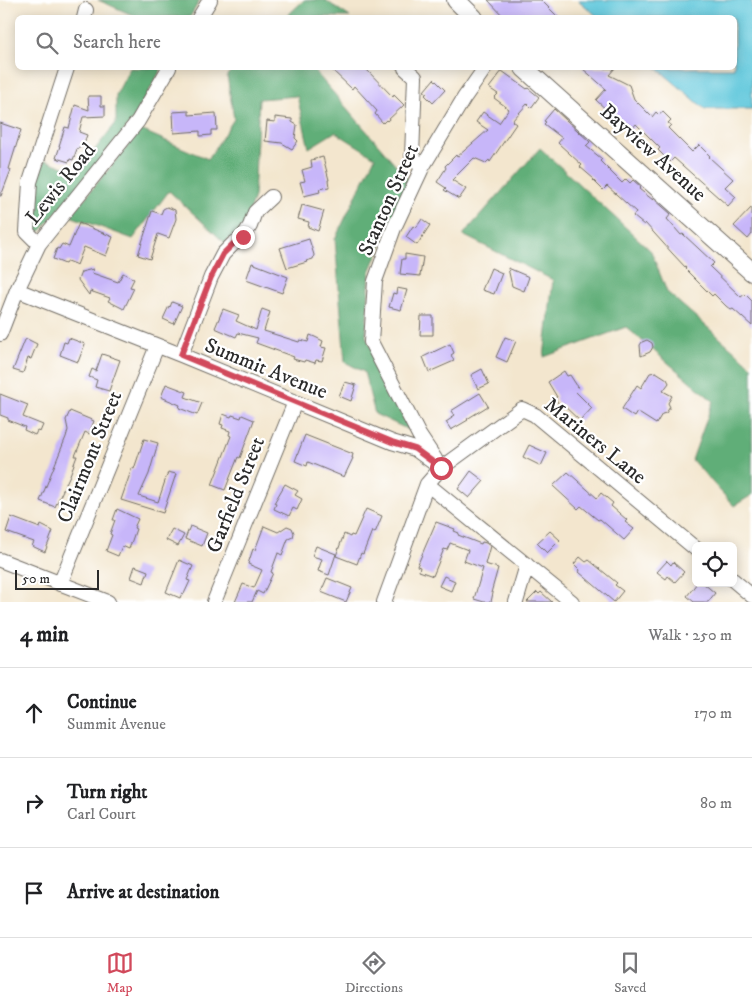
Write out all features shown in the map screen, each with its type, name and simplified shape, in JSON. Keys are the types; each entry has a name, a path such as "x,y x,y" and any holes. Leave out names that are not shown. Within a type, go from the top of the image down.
{"main road":[{"path":"456,0 471,15"},
{"name":"Bayview Avenue","path":"526,70 752,272"}],"street":[{"path":"201,15 210,0"},
{"path":"39,244 27,232 30,182 66,70"},
{"name":"Lewis Road","path":"0,334 39,244 138,120 169,70"},
{"path":"407,70 415,77 412,156 422,168"},
{"name":"Stanton Street","path":"441,468 419,435 371,342 375,281 394,228 422,168 464,98 484,70"},
{"path":"181,355 211,277 223,254 243,237 250,226 255,212 271,197"},
{"name":"Summit Avenue","path":"18,290 392,442 415,449 441,468"},
{"name":"Clairmont Street","path":"60,584 157,346"},
{"name":"Garfield Street","path":"214,602 295,402"},
{"name":"Mariners Lane","path":"441,468 522,409 535,415 692,546"},
{"path":"384,602 428,484 441,468"},
{"path":"428,484 572,602"},
{"path":"0,560 108,602"},
{"path":"516,602 527,565"},
{"path":"737,583 752,596"}],"green space":[{"path":"98,0 200,0 191,15 132,15"},
{"path":"304,0 325,0 347,15 288,15"},
{"path":"129,70 161,70 133,120 40,232 31,229 33,189 45,160 77,172 116,123 116,95"},
{"path":"232,70 314,70 409,180 370,272 366,336 409,430 375,414 364,372 345,362 335,239 375,157 335,132 309,148 297,96 259,99 254,197 244,227 225,243 169,191 133,239 70,216 141,130 208,159 234,119 227,75"},
{"path":"540,148 651,251 667,292 752,366 752,495 734,506 692,460 713,401 626,327 544,357 553,280 463,235"}],"water":[{"path":"578,0 752,0 752,109 705,109 659,70 737,70 737,15 596,15"}],"building":[{"path":"488,0 541,0 556,15 502,15"},
{"path":"332,70 367,70 393,97 394,95 404,105 383,123 375,114 377,111 354,86 352,89"},
{"path":"584,70 613,70 609,75 629,85 634,99 652,117 656,112 659,115 663,112 671,120 668,123 671,125 668,128 692,152 699,145 733,179 725,187 736,197 728,206 674,158 670,162 658,150 660,148 636,124 631,130 612,111 610,113 596,100 606,89"},
{"path":"502,71 539,97 531,108 527,104 512,121 516,124 490,162 489,160 486,163 474,158 452,180 466,189 459,199 444,190 446,188 437,182 446,168 445,166 488,130 476,122 483,112 499,123 509,109 494,98 498,94 489,88"},
{"path":"434,79 445,90 433,103 425,95 427,93 424,91"},
{"path":"88,96 101,96 101,106 105,106 105,116 83,117 79,132 87,135 83,146 77,149 73,160 70,159 69,162 56,158 65,127 69,128 75,105 89,110"},
{"path":"554,109 590,142 586,146 602,159 600,161 622,183 626,179 630,183 633,180 641,187 639,189 671,214 667,219 681,235 683,234 714,263 710,267 741,297 745,294 752,301 752,326 714,294 712,296 685,269 645,223 644,225 633,216 636,212 607,186 603,190 580,167 582,165 558,143 562,138 544,124 546,122 544,121"},
{"path":"189,111 189,115 216,113 217,130 211,130 211,135 200,136 200,131 174,133 173,112"},
{"path":"275,117 292,119 292,122 297,125 295,138 298,141 292,149 282,143 265,141 267,121 275,122"},
{"path":"0,123 21,130 9,169 11,170 1,196 0,196"},
{"path":"323,157 329,187 319,189 320,192 304,196 300,182 305,181 302,170 312,167 311,160"},
{"path":"302,205 324,211 318,231 308,227 309,222 298,219"},
{"path":"167,207 175,210 176,219 169,238 158,234 150,259 138,255 152,211 161,214 163,209"},
{"path":"752,207 752,234 748,239 734,226"},
{"path":"422,219 430,225 417,245 406,237 413,226 416,228"},
{"path":"79,223 113,237 106,256 84,247 77,265 67,261 65,264 53,259 57,248 59,249 62,244 69,247"},
{"path":"309,239 314,255 313,259 287,268 280,248"},
{"path":"405,254 423,257 420,276 400,274 402,259 405,259"},
{"path":"252,263 288,277 282,293 246,280"},
{"path":"491,268 502,273 494,294 482,290"},
{"path":"508,268 529,277 524,291 512,286"},
{"path":"93,269 92,273 118,282 123,273 134,279 130,287 134,288 124,309 108,301 110,298 90,291 89,295 78,280 81,272"},
{"path":"397,288 407,290 401,310 389,307 393,293 396,294"},
{"path":"172,302 182,306 174,324 163,319"},
{"path":"223,309 239,315 236,321 256,330 262,309 270,312 264,331 299,342 300,340 308,342 310,335 323,341 321,347 326,348 322,361 316,360 315,363 293,359 294,357 256,343 258,338 238,333 236,337 215,328"},
{"path":"421,316 433,316 433,335 420,335"},
{"path":"505,337 516,341 507,362 496,357"},
{"path":"69,338 85,344 78,362 60,355 64,342 67,343"},
{"path":"27,339 37,344 31,359 28,358 23,373 13,370"},
{"path":"647,340 652,343 653,347 650,352 641,356 640,345"},
{"path":"450,344 454,353 451,355 454,361 429,372 423,357"},
{"path":"102,354 120,360 109,391 95,387 97,380 89,377 92,369 96,371"},
{"path":"482,369 489,384 478,389 471,375"},
{"path":"564,371 567,376 570,375 579,389 576,392 592,408 580,421 562,404 560,406 548,382"},
{"path":"656,372 667,379 669,383 663,391 672,396 668,403 670,407 666,413 662,414 656,424 637,412 634,417 622,409 637,385 641,388 650,373"},
{"path":"345,382 356,385 351,401 339,396"},
{"path":"166,384 187,392 185,397 202,403 197,415 179,408 180,405 161,397"},
{"path":"480,393 488,406 451,430 446,422 454,415 451,411"},
{"path":"0,394 28,405 23,417 43,425 40,432 37,431 35,435 24,430 25,427 0,415"},
{"path":"70,411 94,421 89,434 85,432 75,456 77,456 70,475 55,507 40,501 66,437 68,430 66,420"},
{"path":"223,414 241,418 242,415 254,420 240,458 238,457 225,490 212,485 231,436 229,435 230,431 222,428 223,425 220,424"},
{"path":"305,435 353,454 344,477 308,462 307,466 295,461"},
{"path":"144,439 158,443 149,474 139,496 158,502 168,472 176,474 163,513 121,500"},
{"path":"529,445 547,453 541,466 523,457"},
{"path":"471,471 484,481 469,498 458,489"},
{"path":"568,472 597,498 601,493 613,503 611,506 627,520 625,522 634,529 624,540 600,519 598,520 581,506 578,509 553,486"},
{"path":"285,484 298,491 295,495 302,499 297,510 293,508 289,516 274,509 276,504 274,503"},
{"path":"117,509 138,519 129,549 122,546 118,556 106,551 112,535 110,534"},
{"path":"366,509 382,516 375,533 372,531 357,564 336,556 344,534 350,537 351,535 354,536"},
{"path":"11,517 40,528 41,525 53,531 45,552 32,546 34,542 6,532"},
{"path":"436,522 455,529 454,531 459,533 458,535 481,544 482,542 486,543 490,546 485,564 498,568 491,593 493,593 491,602 474,599 483,568 464,561 468,550 450,543 447,550 444,549 433,576 419,571 420,567 417,566"},
{"path":"190,526 207,533 202,546 185,539"},
{"path":"264,526 278,532 287,526 292,528 293,537 288,539 282,555 278,553 271,572 273,573 263,594 257,591 252,602 235,602 243,584 254,588 262,570 248,564"},
{"path":"172,529 184,535 178,546 166,540"},
{"path":"550,531 560,540 547,553 537,543"},
{"path":"316,546 336,554 329,575 318,571 322,559 312,556"},
{"path":"580,557 586,562 589,560 617,583 615,585 623,591 614,602 579,572 580,570 574,564"},
{"path":"179,560 193,566 187,580 190,581 180,598 166,592"},
{"path":"667,561 671,565 673,562 684,572 675,582 668,576 666,579 657,572"},
{"path":"135,566 148,571 144,583 131,578"},
{"path":"444,576 455,581 451,591 439,586"},
{"path":"327,578 352,588 346,602 321,592"},
{"path":"694,587 708,587 715,593 708,602 694,602 687,596"},
{"path":"537,592 539,594 541,592 552,602 527,602"}],"route":[{"path":"243,237 223,254 211,277 181,355 392,442 415,449 441,468"}]}
